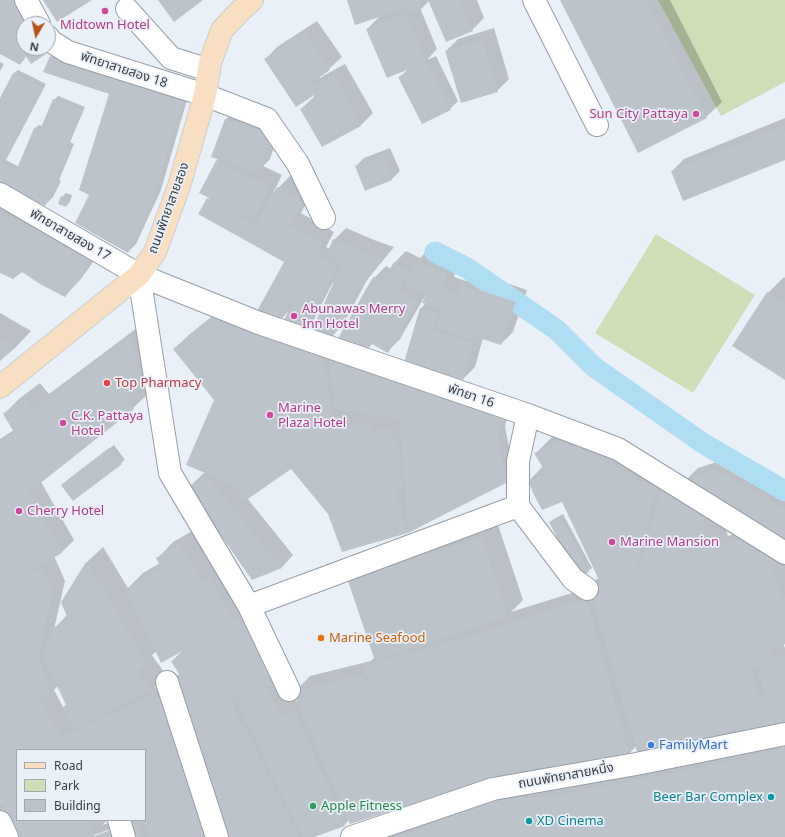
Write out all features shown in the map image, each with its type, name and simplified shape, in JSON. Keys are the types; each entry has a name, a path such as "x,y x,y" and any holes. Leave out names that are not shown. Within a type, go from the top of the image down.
{"main road":[{"name":"ถนนพัทยาสายสอง","path":"0,387 139,276 156,252 179,186 205,95 210,63 222,30 252,0"}],"street":[{"path":"26,0 35,16"},
{"path":"534,0 597,124"},
{"path":"127,9 172,58 209,70"},
{"name":"พัทยาสายสอง 18","path":"56,44 68,52 205,95 267,120 298,164 324,218"},
{"name":"พัทยาสายสอง 17","path":"0,194 139,276"},
{"path":"139,276 170,473 249,606 289,690"},
{"name":"พัทยา 16","path":"139,276 259,323 528,415 618,448 785,553"},
{"path":"528,415 518,461 518,506 573,579 587,589"},
{"path":"249,606 518,506"},
{"path":"167,682 216,837"},
{"name":"ถนนพัทยาสายหนึ่ง","path":"352,837 493,789 636,764 785,734"},
{"path":"119,821 124,837"},
{"path":"0,822 7,837"}],"green space":[{"path":"658,0 785,0 785,82 721,116"},
{"path":"656,234 755,295 693,393 595,333"}],"building":[{"path":"0,0 13,0 23,16 16,16 16,56 24,56 20,65 0,54"},
{"path":"43,0 92,0 57,22 56,16 53,16"},
{"path":"158,0 203,0 174,22"},
{"path":"347,0 421,0 423,8 409,13 407,8 355,25"},
{"path":"428,0 460,0 473,31 446,42"},
{"path":"560,0 646,0 707,118 638,153"},
{"path":"405,13 426,62 387,78 366,29"},
{"path":"304,32 330,70 306,86 313,96 296,107 264,59"},
{"path":"482,40 498,92 461,103 445,51"},
{"path":"26,56 43,56 31,64"},
{"path":"50,56 182,102 153,199 128,253 75,223 89,195 79,190 109,94 43,72"},
{"path":"427,63 451,110 422,124 398,77"},
{"path":"13,73 43,88 3,164 16,171 34,128 40,130 53,99 82,111 67,146 71,148 54,189 45,206 0,182 0,98"},
{"path":"333,75 361,126 322,147 300,109 316,100 309,88"},
{"path":"225,119 271,135 258,173 211,157"},
{"path":"782,126 785,132 785,160 683,201 671,171"},
{"path":"382,155 392,180 365,191 355,166"},
{"path":"216,161 270,187 254,220 199,193"},
{"path":"277,187 303,202 290,225 323,244 317,255 338,266 303,334 282,324 314,261 279,323 257,311 284,262 198,214 207,198 255,225"},
{"path":"61,196 69,199 66,207 58,204"},
{"path":"0,213 88,259 87,267 65,297 40,284 22,272 13,279 0,273"},
{"path":"333,239 383,260 355,294 332,338 312,330 342,264 326,256"},
{"path":"394,262 410,272 399,291 417,302 388,353 370,343 363,355 337,340 373,277 382,282"},
{"path":"414,262 447,273 442,289 458,294 461,284 516,302 501,345 473,336 472,339 436,328 442,309 422,303 426,294 406,287"},
{"path":"767,292 785,303 785,380 732,346"},
{"path":"420,308 439,313 433,331 474,343 463,380 404,362"},
{"name":"Marine Plaza Hotel","path":"213,317 323,359 332,410 332,420 346,427 365,422 374,433 387,427 398,443 402,490 395,492 408,533 342,552 328,514 291,469 245,501 234,485 186,465 214,400 173,349"},
{"name":"C.K. Pattaya Hotel","path":"129,337 144,381 126,399 134,409 28,493 62,553 25,573 0,584 0,442 14,432 3,414 24,398 33,409"},
{"path":"0,338 16,347 0,361"},
{"path":"329,361 503,419 497,434 506,483 408,533 400,419 335,409"},
{"path":"565,438 656,489 635,573 639,572 660,491 699,513 711,548 733,542 742,537 782,560 771,565 783,599 785,598 785,644 769,651 772,660 785,655 785,724 638,755 589,585 600,582 562,502 542,510 534,495 528,480 547,474 534,453","holes":["757,666 766,697 758,698 751,668"]},
{"path":"109,448 122,464 73,501 61,485"},
{"path":"717,470 785,510 785,540 684,480"},
{"path":"204,473 282,568 252,580 188,488"},
{"path":"559,517 589,572 578,578 549,522"},
{"path":"481,537 508,617 375,661 348,581"},
{"path":"179,544 204,583 209,578 235,621 240,618 275,682 232,700 240,724 243,723 299,837 223,837 172,681 179,674 171,661 227,626 161,663 126,589 161,567 156,558"},
{"path":"86,562 112,603 146,663 137,672 151,691 74,728 62,708 66,705 43,656 53,628 68,619 61,602"},
{"path":"42,569 53,594 45,624 39,657 50,695 39,698 61,737 154,695 169,708 209,837 149,837 143,821 146,821 146,749 16,749 16,821 89,821 94,836 117,828 120,837 16,837 0,801 0,708 26,701 0,707 0,585"},
{"path":"586,599 629,754 504,777 350,824 293,692 358,675 370,681 363,667 466,637"},
{"path":"266,687 281,717 294,711 345,826 314,837 303,837 237,701"},
{"path":"785,748 785,837 401,837 461,812 496,800 515,796 544,799 587,789 671,774"},
{"path":"122,821 136,821 142,837 128,837"}],"waterway":[{"path":"435,252 467,268 557,330 594,367 704,444 785,491"}],"place":[{"name":"Midtown Hotel","path":"105,11"},
{"name":"Sun City Pattaya","path":"696,114"},
{"name":"Abunawas Merry Inn Hotel","path":"294,316"},
{"name":"Top Pharmacy","path":"107,383"},
{"name":"Marine Plaza Hotel","path":"270,415"},
{"name":"C.K. Pattaya Hotel","path":"63,423"},
{"name":"Cherry Hotel","path":"19,511"},
{"name":"Marine Mansion","path":"612,542"},
{"name":"Marine Seafood","path":"321,638"},
{"name":"FamilyMart","path":"651,745"},
{"name":"Beer Bar Complex","path":"771,797"},
{"name":"Apple Fitness","path":"313,806"},
{"name":"XD Cinema","path":"529,821"}]}
